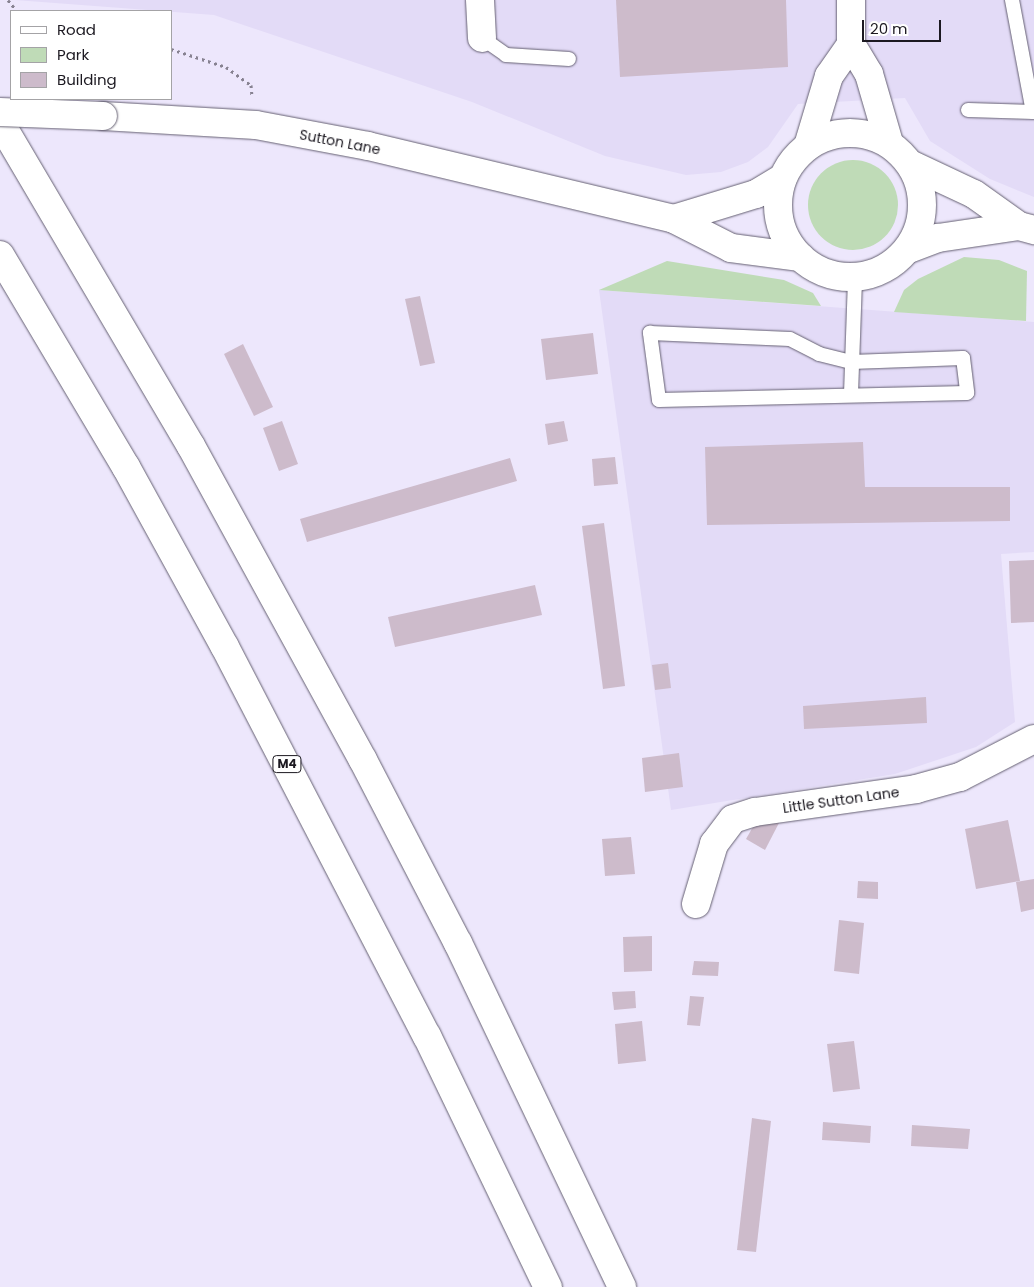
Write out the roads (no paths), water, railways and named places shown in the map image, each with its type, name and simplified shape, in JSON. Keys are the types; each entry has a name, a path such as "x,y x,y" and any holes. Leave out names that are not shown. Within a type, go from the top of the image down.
{"main road":[{"path":"480,0 482,38"},
{"path":"851,0 851,44 869,74 889,143"},
{"path":"808,146 829,76 851,44"},
{"path":"0,108 25,160"},
{"name":"Sutton Lane","path":"0,112 256,125 368,146 674,219 731,248 800,257"},
{"path":"0,122 25,160 190,446 363,760 458,943 622,1287"},
{"path":"855,133 871,135 889,143 912,165 920,179 923,212 918,231 908,249 894,264 876,273 855,278 834,276 800,257 786,239 779,221 777,201 783,178 792,161 808,146 835,134 855,133"},
{"path":"912,165 974,194 1026,228"},
{"path":"674,219 756,194 783,178"},
{"path":"908,249 938,238 1026,228"},
{"name":"M4","path":"0,255 126,467 225,647 422,1027 548,1287"},
{"name":"Little Sutton Lane","path":"696,904 714,844 733,819 756,812 916,790 960,777 1034,739"}],"lane":[{"path":"968,110 1034,112 1012,0"},
{"path":"482,38 506,55 569,59"},
{"path":"851,394 855,278"},
{"path":"650,333 790,339 819,354 851,362 963,358 967,393 851,394 659,400 650,333"}]}
